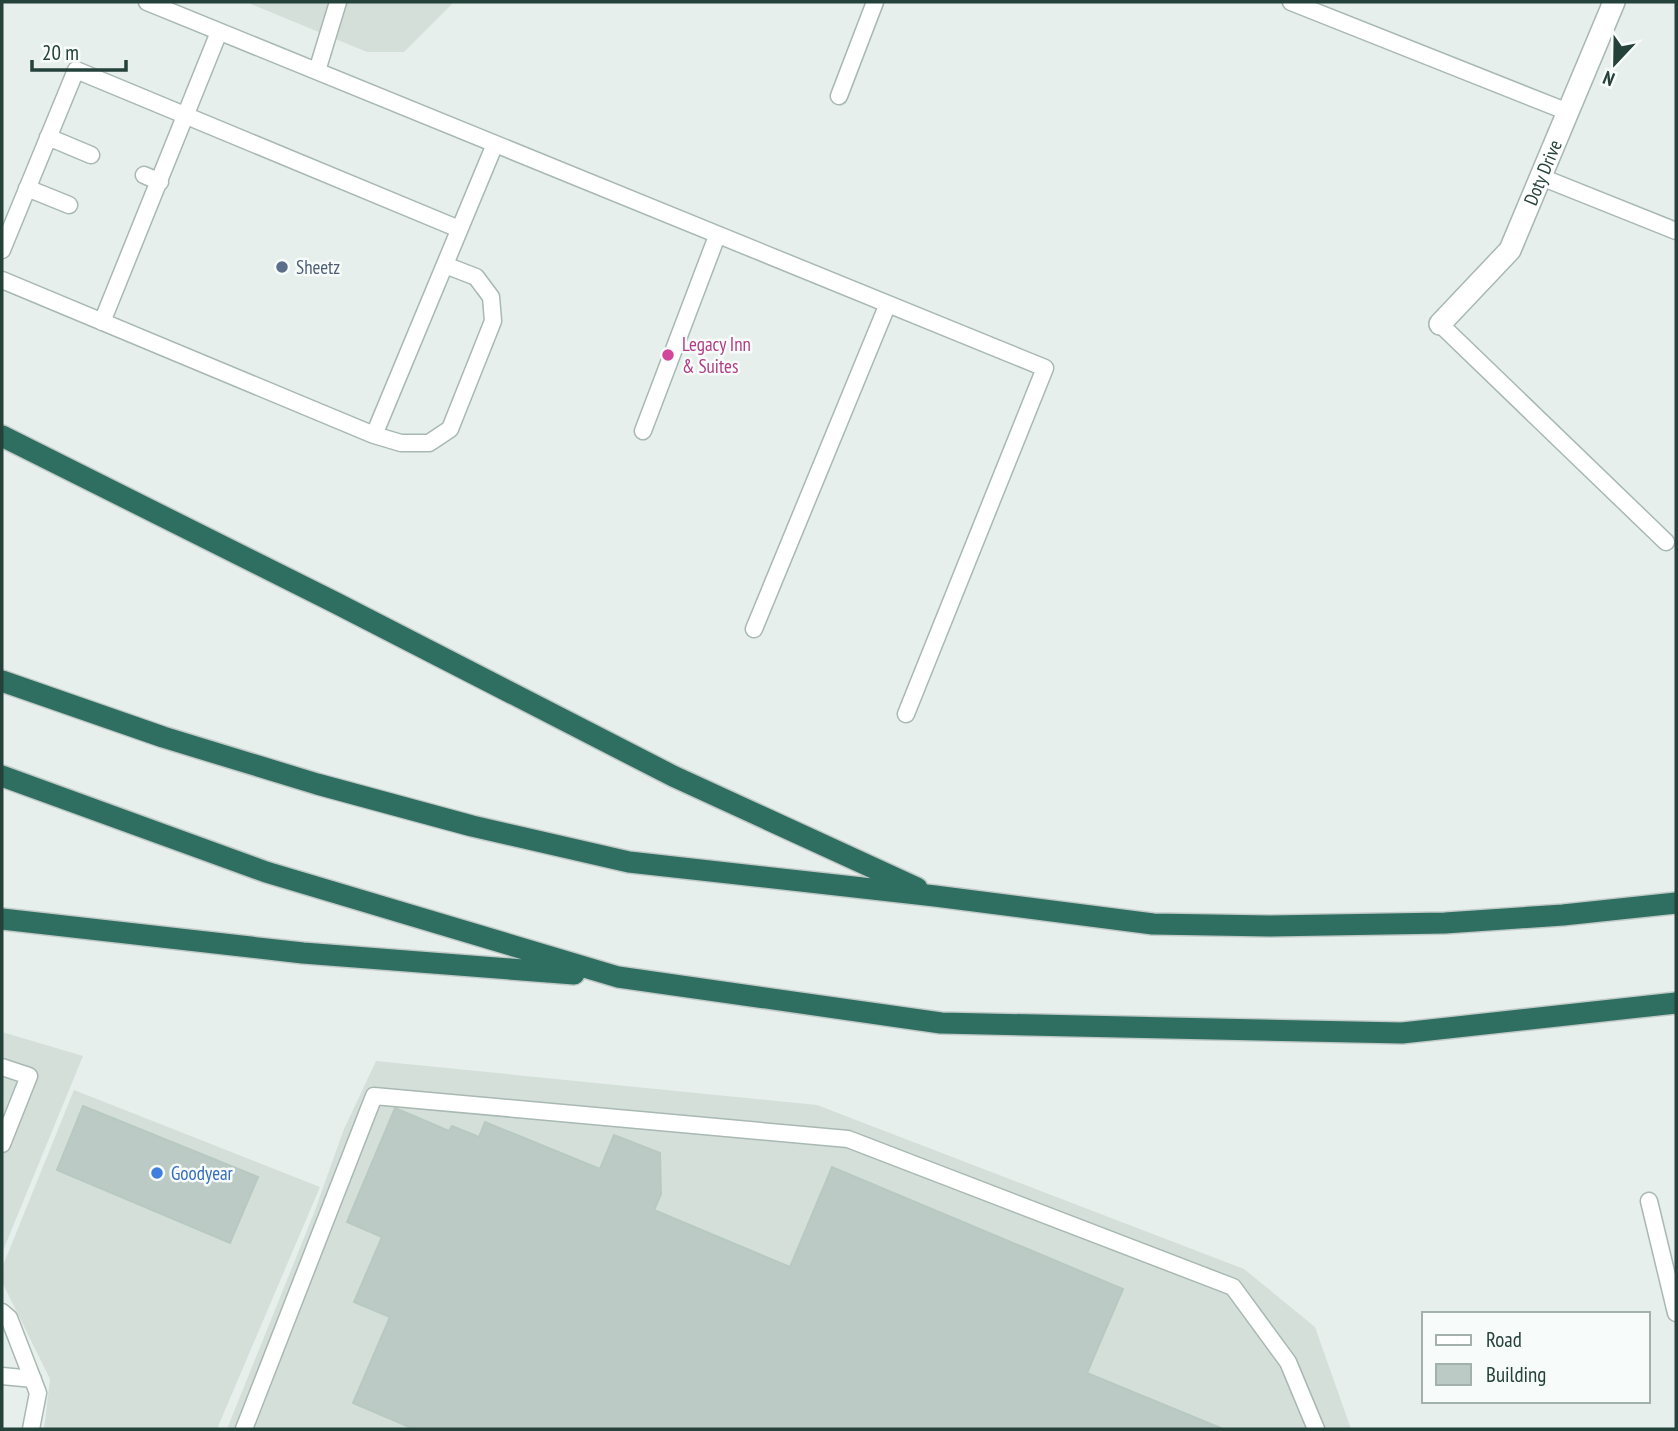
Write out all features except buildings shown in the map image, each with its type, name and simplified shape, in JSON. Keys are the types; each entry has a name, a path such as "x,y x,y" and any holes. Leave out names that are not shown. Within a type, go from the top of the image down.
{"highway":[{"path":"2,436 673,776 935,896"},
{"path":"2,681 163,737 317,784 629,862 935,896 1153,924 1270,926 1446,923 1563,915 1676,903"},
{"path":"2,776 266,872 618,977"},
{"path":"2,919 303,953 618,977 941,1023 1402,1033 1676,1003"}],"street":[{"name":"Doty Drive","path":"1440,324 1510,250 1614,2"}],"lane":[{"path":"147,2 887,306 1045,368 906,714"},
{"path":"317,71 338,2"},
{"path":"839,96 875,2"},
{"path":"1291,2 1568,112"},
{"path":"102,322 219,32"},
{"path":"2,250 76,71 459,229"},
{"path":"48,137 91,155"},
{"path":"374,435 495,144"},
{"path":"144,175 160,182"},
{"path":"1541,177 1676,231"},
{"path":"27,188 69,205"},
{"path":"122,228 138,234"},
{"path":"642,431 717,236"},
{"path":"2,280 374,435 401,443 429,443 450,429 494,321 491,297 476,277 445,265"},
{"path":"754,629 887,306"},
{"path":"1440,324 1666,542"},
{"path":"2,1067 29,1076 2,1144"},
{"path":"244,1429 374,1096 848,1139 1233,1287 1288,1362 1316,1429"},
{"path":"1649,1201 1676,1313"},
{"path":"2,1312 9,1318 38,1393 31,1429"},
{"path":"2,1376 33,1379"}],"shaded area":[{"path":"246,2 454,2 404,52 367,52"},
{"path":"2,1032 83,1056 2,1253"},
{"path":"376,1061 817,1105 1244,1269 1315,1327 1351,1429 227,1429 314,1213 344,1129"},
{"path":"74,1090 320,1187 217,1429 44,1429 50,1379 2,1282 2,1268"}],"place":[{"name":"Sheetz","path":"282,267"},
{"name":"Legacy Inn & Suites","path":"668,355"},
{"name":"Goodyear","path":"157,1173"}]}
